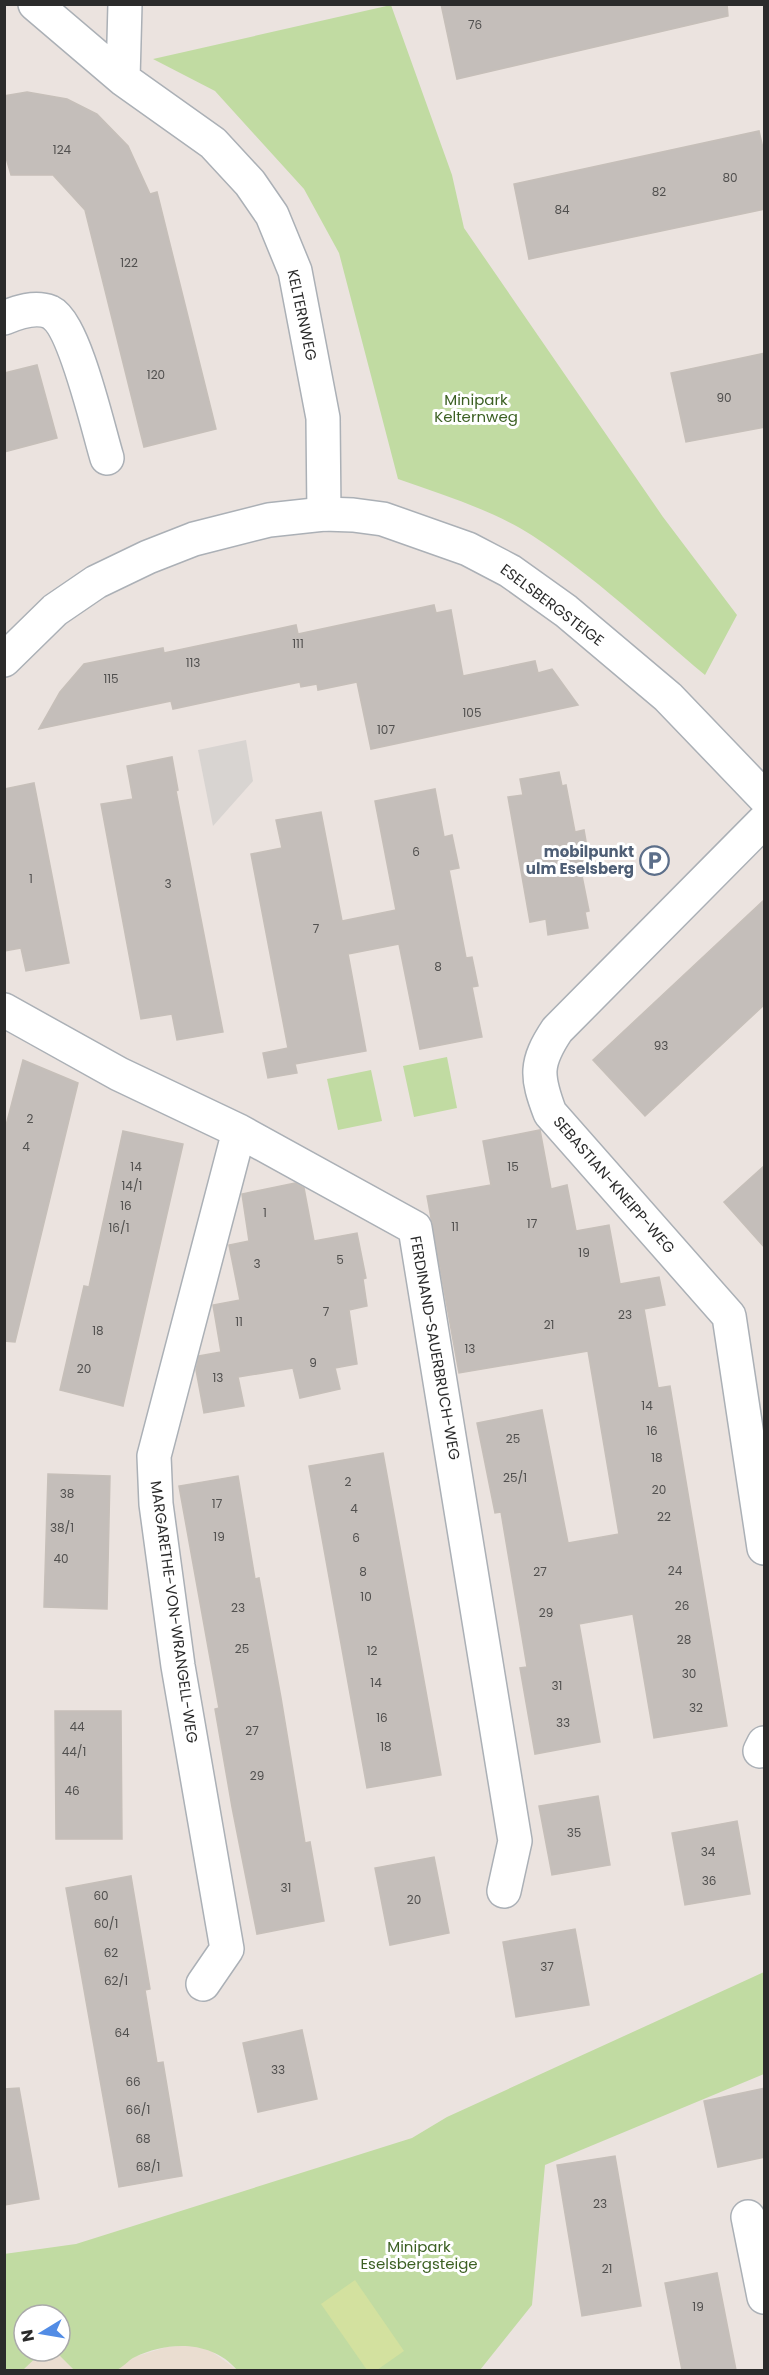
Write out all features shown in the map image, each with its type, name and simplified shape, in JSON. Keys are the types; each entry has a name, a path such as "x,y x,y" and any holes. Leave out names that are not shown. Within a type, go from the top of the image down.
{"street":[{"name":"KELTERNWEG","path":"35,4 123,78 213,143 249,183 272,215 295,271 323,418 324,514"},
{"path":"123,78 125,4"},
{"path":"4,318 33,310 50,313 62,324 78,361 107,458"},
{"name":"ESELSBERGSTEIGE","path":"4,660 55,610 96,582 148,557 226,530 269,520 324,514 353,514 383,519 468,549 510,571 566,611 668,697 765,796"},
{"name":"SEBASTIAN-KNEIPP-WEG","path":"765,821 558,1030 545,1049 539,1065 541,1089 550,1113 729,1316 765,1548"},
{"name":"FERDINAND-SAUERBRUCH-WEG","path":"4,1010 144,1087 238,1131 415,1228 514,1841 504,1891"},
{"name":"MARGARETHE-VON-WRANGELL-WEG","path":"202,1984 227,1949 177,1666 156,1504 154,1456 238,1131"},
{"path":"748,2217 765,2297"}],"shaded area":[{"path":"246,740 253,781 213,826 198,750"},
{"path":"190,2345 211,2351 237,2370 116,2370 134,2357 167,2347"},
{"path":"30,2363 67,2363 74,2370 23,2370"}],"green space":[{"name":"Minipark Kelternweg","path":"391,5 452,175 464,228 663,517 737,615 705,675 600,586 533,536 485,511 398,479 339,253 304,189 215,91 153,59"},
{"path":"447,1057 457,1108 414,1117 403,1066"},
{"path":"371,1070 382,1121 338,1130 327,1079"},
{"name":"Minipark Eselsbergsteige","path":"764,1972 764,2074 545,2165 532,2305 480,2370 237,2370 215,2353 202,2348 175,2346 161,2348 132,2358 119,2369 112,2371 74,2370 67,2363 72,2363 72,2303 12,2303 12,2363 30,2363 23,2370 5,2370 4,2254 76,2244 412,2138 447,2117"},
{"path":"355,2280 404,2351 377,2370 367,2370 321,2304"}],"building":[{"path":"441,4 727,4 728,16 457,79"},
{"path":"27,92 67,99 97,114 128,146 150,194 157,192 216,429 144,447 85,210 53,175 11,175 4,151 4,96"},
{"path":"759,131 765,157 765,209 529,259 514,184"},
{"path":"765,353 765,427 686,442 671,373"},
{"path":"37,365 57,438 4,452 4,373"},
{"path":"434,605 436,613 451,610 463,676 535,661 538,673 552,669 578,705 371,749 357,682 318,690 317,684 301,687 300,682 173,709 171,701 39,729 60,692 84,664 163,648 164,653 296,625 298,634"},
{"path":"172,757 178,790 176,791 223,1032 177,1040 172,1014 141,1019 101,804 133,799 127,766"},
{"path":"559,772 562,786 566,785 575,832 584,830 590,864 580,866 589,911 585,912 588,928 548,935 546,919 530,922 508,797 523,795 520,779"},
{"path":"34,783 69,963 26,971 21,948 4,951 4,789"},
{"path":"435,789 444,837 452,835 459,868 449,870 466,958 472,957 478,986 472,987 482,1037 420,1049 399,944 348,954 366,1051 295,1064 297,1073 268,1078 263,1053 288,1048 251,854 282,848 276,820 321,812 342,921 396,910 375,801"},
{"path":"765,899 765,1004 645,1116 593,1060"},
{"path":"23,1060 78,1083 15,1342 4,1341 4,1133"},
{"path":"540,1130 551,1189 567,1185 576,1231 609,1225 620,1284 659,1277 665,1305 644,1309 658,1388 670,1386 727,1726 654,1738 633,1614 579,1624 600,1742 535,1754 520,1668 527,1667 501,1512 495,1513 477,1423 542,1410 568,1543 619,1534 588,1351 459,1373 427,1196 491,1185 483,1141"},
{"path":"123,1131 183,1144 123,1406 60,1390 84,1286 89,1287"},
{"path":"765,1165 765,1248 724,1202"},
{"path":"295,1183 304,1188 314,1241 357,1233 366,1278 363,1279 367,1306 349,1310 357,1364 335,1368 340,1389 300,1398 293,1368 238,1377 244,1406 204,1413 196,1370 199,1356 221,1352 213,1305 240,1300 229,1245 249,1241 242,1194"},
{"path":"383,1453 441,1775 367,1788 309,1466"},
{"path":"48,1474 110,1476 107,1609 44,1607"},
{"path":"238,1476 255,1579 259,1578 281,1698 305,1843 310,1842 324,1921 257,1934 232,1807 215,1709 219,1708 179,1486"},
{"path":"55,1711 121,1711 122,1839 56,1839"},
{"path":"598,1796 610,1865 552,1875 539,1806"},
{"path":"737,1821 750,1894 685,1905 672,1833"},
{"path":"434,1857 449,1933 390,1945 375,1868"},
{"path":"131,1876 150,1989 145,1990 157,2063 163,2062 182,2176 119,2187 66,1888"},
{"path":"575,1929 589,2005 516,2017 503,1942"},
{"path":"302,2030 317,2099 258,2112 243,2043"},
{"path":"19,2088 39,2199 4,2205 4,2089"},
{"path":"765,2088 765,2157 718,2167 704,2101"},
{"path":"615,2156 641,2306 582,2316 557,2165"},
{"path":"717,2273 736,2370 682,2370 665,2283"}],"place":[{"name":"mobilpunkt ulm Eselsberg","path":"655,861"}]}
